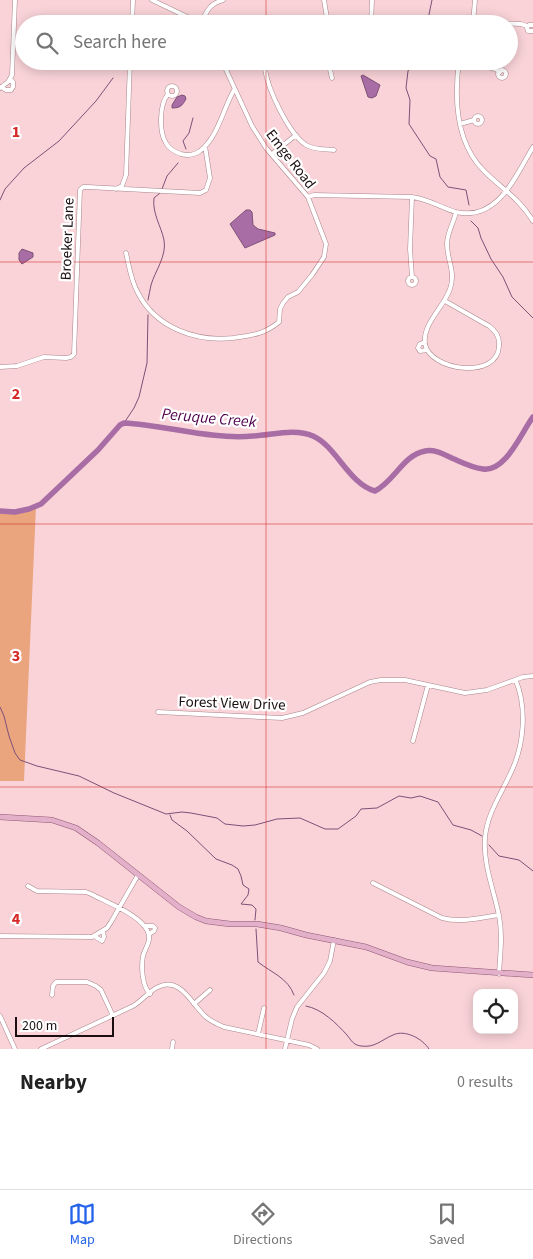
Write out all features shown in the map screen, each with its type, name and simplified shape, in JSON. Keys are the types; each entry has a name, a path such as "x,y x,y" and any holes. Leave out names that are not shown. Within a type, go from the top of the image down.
{"main road":[{"path":"0,817 52,820 76,828 179,907 196,917 215,923 270,926 366,947 407,962 432,968 533,976"}],"street":[{"path":"10,79 13,82 13,87 10,90 0,87 10,79 13,66 15,0"},
{"path":"132,15 133,0"},
{"path":"152,0 183,15"},
{"path":"206,15 214,3 223,0"},
{"path":"324,0 326,15"},
{"path":"371,15 372,0"},
{"path":"473,15 475,0"},
{"path":"518,24 533,25"},
{"path":"527,26 528,31 533,31"},
{"path":"116,189 122,186 126,175 130,70"},
{"name":"Emge Road","path":"126,253 132,279 138,294 167,326 191,335 213,339 256,335 267,331 279,322 280,309 283,303 304,286 326,252 323,232 308,197 272,154 252,126 226,70"},
{"path":"265,70 268,84 296,136 307,146 334,150"},
{"path":"330,70 332,78"},
{"path":"458,70 456,94 465,143 474,159 519,201 533,221"},
{"path":"168,94 163,101 162,128 164,140 168,146 178,153 191,155 200,151 205,146 234,90"},
{"path":"460,124 474,120"},
{"path":"272,154 296,136"},
{"name":"Broeker Lane","path":"0,368 44,357 66,358 73,356 75,351 80,190 88,187 200,193 206,190 210,178 205,146"},
{"path":"308,197 314,195 412,197 428,200 456,212 473,212 485,209 501,199 533,147"},
{"path":"412,197 410,249 412,277"},
{"path":"444,301 493,329 498,338 498,351 494,360 482,367 453,367 434,358 427,350 427,330 444,301 452,282 452,266 447,242 456,212"},
{"path":"426,342 420,344 418,348 420,351 427,350"},
{"name":"Forest View Drive","path":"158,712 282,718 303,713 370,682 392,679 454,691 471,692 487,690 523,677 533,676"},
{"path":"499,974 501,930 487,869 485,838 488,820 518,754 522,706 521,693 516,681"},
{"path":"413,741 428,685"},
{"path":"0,936 83,938 94,936 103,931 111,922 138,875"},
{"path":"373,883 442,918 458,921 499,915"},
{"path":"28,886 37,891 86,892 140,921 149,934 149,943 143,956 143,984 150,994"},
{"path":"144,926 153,926 154,931 149,934"},
{"path":"94,936 102,941 104,937 103,931"},
{"path":"285,1049 296,1007 324,973 330,961 334,940"},
{"path":"52,995 53,986 56,982 92,984 101,990 113,1016"},
{"path":"40,1049 137,1004 159,986 172,985 184,992 205,1017 213,1023 309,1045 316,1049"},
{"path":"194,1004 210,990"},
{"path":"258,1034 264,1008"},
{"path":"0,1016 15,1049"},
{"path":"172,1049 173,1042"}],"shaded area":[{"path":"363,75 380,85 376,96 372,98 368,97 361,76"},
{"path":"182,95 186,99 183,103 179,107 172,108 177,97"},
{"path":"246,210 252,212 253,225 258,229 275,233 275,235 245,248 230,224"},
{"path":"22,249 33,253 33,257 22,264 19,260 19,253"},
{"path":"36,506 24,781 0,781 0,513 19,512"}],"waterway":[{"path":"429,15 432,0"},
{"path":"408,70 406,88 410,100 409,124 430,156 436,159 440,177 448,187 466,190 469,205"},
{"path":"0,200 5,189 24,168 59,141 96,101 113,78"},
{"path":"186,149 183,141 189,133 193,118"},
{"path":"162,189 167,176 178,163"},
{"path":"148,300 151,285 164,252 164,240 155,214 154,204 154,198 160,193"},
{"path":"471,221 478,228 491,259 503,277 512,297 533,318"},
{"path":"124,423 139,397 147,363 148,315"},
{"name":"Peruque Creek","path":"0,511 15,512 41,504 124,423 237,437 299,432 313,436 321,441 358,481 375,491 388,482 417,453 425,451 440,453 476,468 491,468 506,458 533,417"},
{"path":"0,707 15,753 20,760 79,776 114,793 166,814 191,813 217,818 225,824 243,826 277,819 300,818 325,829 338,829 356,816 361,809 377,808 399,796 411,798 420,796 438,802 453,825 471,830 482,836"},
{"path":"170,815 172,820 187,831 216,859 238,869 243,885 249,889 248,895 241,904 252,905 256,909 255,920"},
{"path":"489,845 499,856 519,860 533,871"},
{"path":"256,929 258,962 284,980 294,995"},
{"path":"306,1006 318,1010 328,1017 356,1045 370,1046 398,1033 403,1033 418,1039 429,1049"}]}
